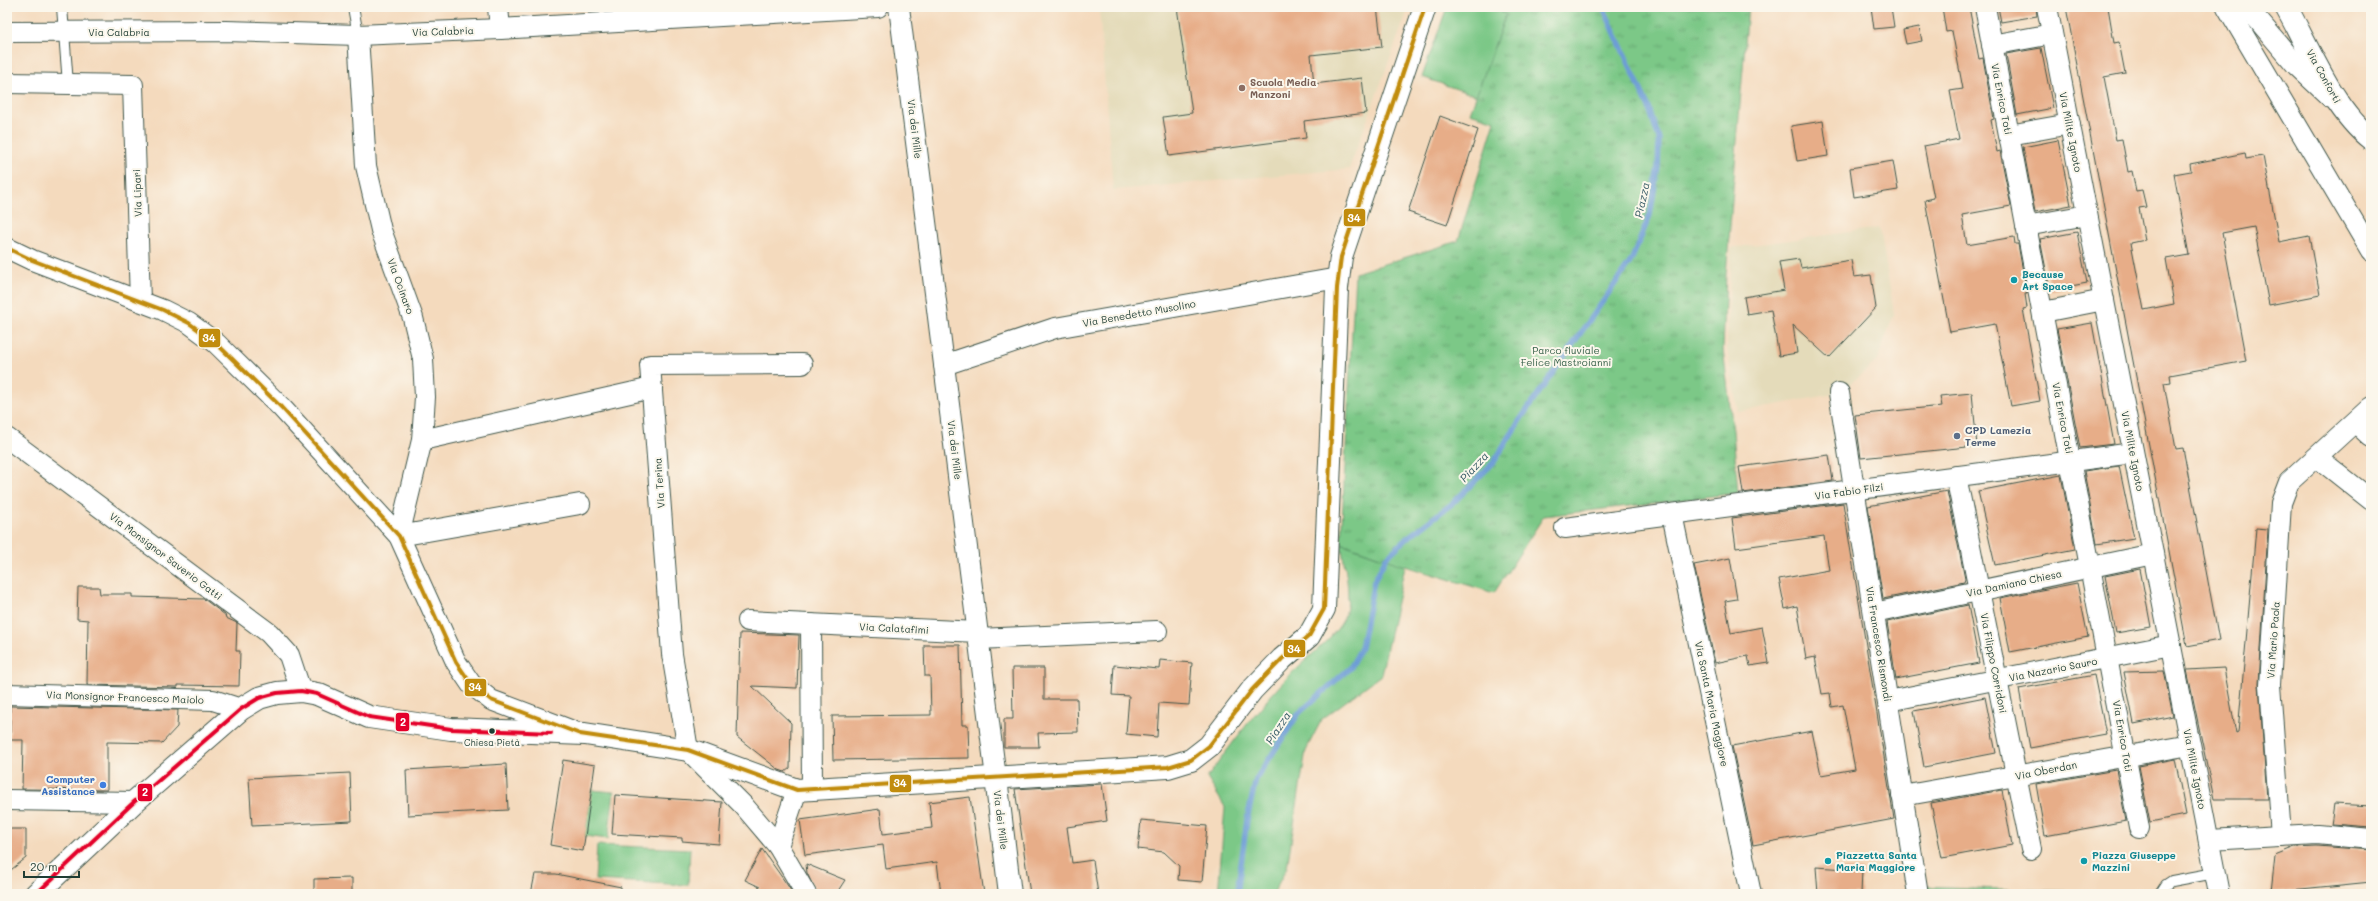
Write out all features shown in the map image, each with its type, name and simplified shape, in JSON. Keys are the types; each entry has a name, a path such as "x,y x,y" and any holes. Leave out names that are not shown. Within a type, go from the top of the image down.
{"main road":[{"path":"36,894 134,802 241,709 259,698 277,693 301,692 317,694 369,717 451,729 580,734 688,750 804,790 1168,767 1191,760 1208,746 1252,690 1277,664 1309,636 1324,609 1327,576 1326,531 1338,278 1341,257 1349,226 1425,7"},
{"name":"Via Conforti","path":"2286,7 2340,105 2362,132 2371,139"},
{"name":"Via dei Mille","path":"996,778 1010,894"}],"street":[{"path":"498,7 500,29"},
{"name":"Via Calabria","path":"7,32 226,31 358,35 500,29 878,7"},
{"name":"Via dei Mille","path":"899,7 996,778"},
{"name":"Via Enrico Toti","path":"1985,7 2127,755 2139,828"},
{"name":"Via Milite Ignoto","path":"2048,7 2219,894"},
{"path":"2227,7 2371,251"},
{"path":"2247,7 2297,66 2340,105"},
{"path":"1992,45 2052,34"},
{"name":"Via Ocinaro","path":"358,35 366,166 381,230 412,318 422,359 425,397 422,440 399,536"},
{"path":"7,83 68,84"},
{"name":"Via Lipari","path":"68,84 133,85 140,301"},
{"path":"2009,135 2070,124"},
{"path":"2026,226 2087,215"},
{"path":"7,248 32,260 140,301 189,323 216,343 282,407 399,536 456,662 471,684 491,700 580,734"},
{"name":"Via Benedetto Musolino","path":"944,365 1055,328 1338,278"},
{"path":"2043,312 2104,300"},
{"name":"Via Terina","path":"688,750 672,654 650,365 802,364"},
{"path":"422,440 652,388"},
{"name":"Via Francesco Rismondi","path":"1839,393 1918,894"},
{"name":"Via Mario Paola","path":"2281,836 2270,685 2281,503 2289,482 2318,458 2371,407"},
{"path":"2356,423 2371,437"},
{"name":"Via Monsignor Saverio Gatti","path":"7,438 269,633 289,655 301,692"},
{"name":"Via Fabio Filzi","path":"1565,528 2134,453"},
{"path":"2318,458 2371,500"},
{"name":"Via Filippo Corridoni","path":"1956,476 2031,849"},
{"path":"399,536 580,504"},
{"name":"Via Santa Maria Maggiore","path":"1672,514 1751,894"},
{"name":"Via Damiano Chiesa","path":"1874,613 2153,554"},
{"name":"Via Calatafimi","path":"748,621 978,635 1157,631"},
{"path":"778,846 804,790 811,624"},
{"name":"Via Nazario Sauro","path":"1888,701 2171,645"},
{"name":"Via Monsignor Francesco Maiolo","path":"7,694 213,700 241,709"},
{"name":"Via Oberdan","path":"1902,796 2190,745"},
{"path":"688,750 744,806 778,846 806,894"},
{"path":"7,800 134,802"},
{"path":"2209,840 2317,834 2371,839"}],"lane":[{"path":"62,7 68,84"},
{"path":"353,7 358,35"},
{"path":"2160,894 2166,885 2172,881 2215,873"}],"shaded area":[{"name":"Scuola Media Manzoni","path":"1099,7 1409,7 1349,169 1113,190"},
{"path":"1880,228 1894,314 1877,361 1839,393 1738,412 1727,348 1731,248"}],"green space":[{"path":"1447,7 1487,7 1506,14 1477,96 1422,77"},
{"name":"Parco fluviale Felice Mastroianni","path":"1487,7 1748,7 1726,275 1723,349 1733,431 1738,493 1544,516 1494,593 1405,566 1341,543 1355,273 1458,241 1495,121 1470,113 1506,14"},
{"path":"1341,543 1405,566 1381,675 1322,719 1306,750 1287,867 1273,894 1218,894 1225,807 1207,778 1264,703 1292,673 1334,633 1344,618 1347,609 1348,591"},
{"path":"592,790 614,792 608,839 585,836"},
{"path":"597,845 690,849 688,885 595,880"},
{"path":"1917,886 2115,893 1918,894"}],"building":[{"path":"1177,7 1377,7 1382,47 1311,55 1314,84 1362,78 1366,113 1304,121 1306,138 1169,156 1163,117 1192,113"},
{"path":"1871,7 1891,7 1894,27 1874,29"},
{"path":"1942,7 1969,7 1979,59 1983,58 1994,119 1991,120 1997,152 2000,151 2011,206 1962,215 1967,245 2014,237 2015,244 2018,244 2027,294 2025,294 2027,308 2023,309 2040,401 2011,406 1995,324 1950,332 1925,200 1934,198 1924,146 1959,139 1950,91 1963,89 1952,31 1946,32"},
{"path":"1998,7 2036,7 2037,16 2001,22"},
{"path":"2066,7 2108,7 2114,43 2119,42 2125,73 2104,77 2116,140 2122,139 2128,172 2132,171 2136,191 2142,190 2146,207 2139,208 2145,240 2131,243 2144,310 2174,304 2166,259 2189,255 2174,174 2191,171 2190,164 2245,153 2246,159 2263,156 2279,242 2309,236 2320,295 2269,305 2254,227 2222,233 2246,361 2170,375 2171,382 2164,383 2176,449 2183,448 2219,640 2187,646"},
{"path":"1919,27 1922,41 1906,44 1903,30"},
{"path":"2041,48 2053,108 2017,115 2006,54"},
{"path":"1440,116 1478,130 1447,225 1408,212"},
{"path":"1823,121 1828,156 1797,161 1791,126"},
{"path":"2058,140 2071,205 2035,212 2023,147"},
{"path":"1893,161 1898,190 1854,197 1850,168"},
{"path":"2077,232 2087,283 2050,290 2040,239"},
{"path":"1799,259 1801,268 1851,260 1854,277 1871,275 1876,308 1829,358 1793,325 1797,353 1779,356 1771,310 1747,314 1744,297 1784,290 1779,262"},
{"path":"2092,323 2114,444 2080,448 2057,329"},
{"path":"1972,393 1977,446 1861,458 1855,415 1942,406 1940,396"},
{"path":"1829,455 1833,481 1743,493 1739,467"},
{"path":"2119,466 2134,538 2097,544 2084,471"},
{"path":"2061,475 2075,549 1995,565 1978,491"},
{"path":"1947,491 1965,579 1964,582 1883,599 1868,506"},
{"path":"1843,503 1894,819 1753,845 1732,746 1812,731 1821,775 1855,769 1843,705 1832,707 1830,693 1822,694 1815,657 1806,659 1797,606 1785,609 1779,579 1829,570 1824,536 1736,548 1732,518"},
{"path":"2256,528 2268,529 2259,684 2267,799 2214,799 2187,670 2224,668 2236,733 2238,732"},
{"path":"1730,558 1737,599 1725,601 1731,633 1762,627 1769,663 1750,666 1748,656 1715,663 1694,565"},
{"path":"2140,569 2151,627 2116,633 2105,576"},
{"path":"2077,583 2088,637 2010,652 2000,598"},
{"path":"78,587 99,587 100,594 132,594 132,597 204,599 225,615 226,618 237,623 236,651 240,651 239,686 178,685 178,687 87,685 88,620 77,619"},
{"path":"1968,605 1979,663 1896,679 1887,622"},
{"path":"740,633 799,635 797,688 752,686 791,723 790,768 785,772 779,770 737,737"},
{"path":"924,645 960,645 962,725 968,725 969,758 833,760 832,716 931,715 930,676 925,676"},
{"path":"1160,660 1192,663 1189,705 1159,703 1157,737 1126,734 1129,696 1112,695 1114,665 1159,669"},
{"path":"1012,668 1044,668 1044,699 1077,699 1078,732 1038,733 1039,747 1004,747 1004,719 1013,719"},
{"path":"2164,671 2173,716 2134,724 2124,672"},
{"path":"2094,675 2106,734 2030,748 2019,689"},
{"path":"1985,697 1996,753 1924,767 1914,711"},
{"path":"10,706 178,710 177,727 162,743 107,742 107,790 22,789 23,740 10,740"},
{"path":"2175,759 2186,815 2150,822 2139,766"},
{"path":"563,760 595,765 583,851 550,845"},
{"path":"506,764 508,810 408,815 406,770"},
{"path":"2116,770 2126,821 2045,836 2036,784"},
{"path":"350,773 352,821 252,826 249,778"},
{"path":"1102,784 1107,821 1067,827 1072,863 1093,860 1098,894 1030,894 1015,789"},
{"path":"2002,790 2012,845 1942,858 1931,803"},
{"path":"615,795 722,802 719,844 682,841 682,838 612,834"},
{"path":"970,797 984,894 941,894 937,862 886,869 883,845 805,855 800,820 880,809 883,834 932,828 929,802"},
{"path":"2334,804 2371,806 2371,827 2331,824"},
{"path":"1141,820 1207,826 1202,882 1178,880 1179,866 1164,852 1138,849"},
{"path":"7,829 26,829 26,858 7,873"},
{"path":"2317,846 2371,850 2371,882 2271,892 2275,855 2295,847"},
{"path":"762,849 793,894 756,894 760,887 745,880"},
{"path":"806,864 845,880 836,894 817,894 807,873"},
{"path":"1816,867 1862,870 1861,894 1818,894"},
{"path":"535,874 556,874 621,887 621,894 531,894"},
{"path":"352,878 352,894 314,894 314,879"}],"waterway":[{"name":"Piazza","path":"1237,894 1247,820 1256,779 1299,713 1350,668 1361,648 1374,581 1386,558 1407,538 1453,503 1494,462 1520,420 1631,261 1650,215 1658,167 1659,139 1649,108 1603,7"}],"transit line":[{"name":"34","path":"7,248 32,260 163,310 189,323 216,343 281,407 399,536 456,662 471,684 491,700 580,734 688,750 797,790 1168,767 1191,760 1209,746 1252,690 1282,659 1309,636 1324,609 1337,288 1341,257 1425,7"},
{"name":"2","path":"36,894 134,802 241,709 259,698 277,693 301,691 317,694 369,717 451,729 551,733"}],"place":[{"name":"Scuola Media Manzoni","path":"1242,88"},
{"name":"Because Art Space","path":"2014,280"},
{"name":"CPD Lamezia Terme","path":"1957,436"},
{"name":"Chiesa Pietà","path":"492,731"},
{"name":"Computer Assistance","path":"103,785"},
{"name":"Piazzetta Santa Maria Maggiore","path":"1828,861"},
{"name":"Piazza Giuseppe Mazzini","path":"2084,861"}]}
